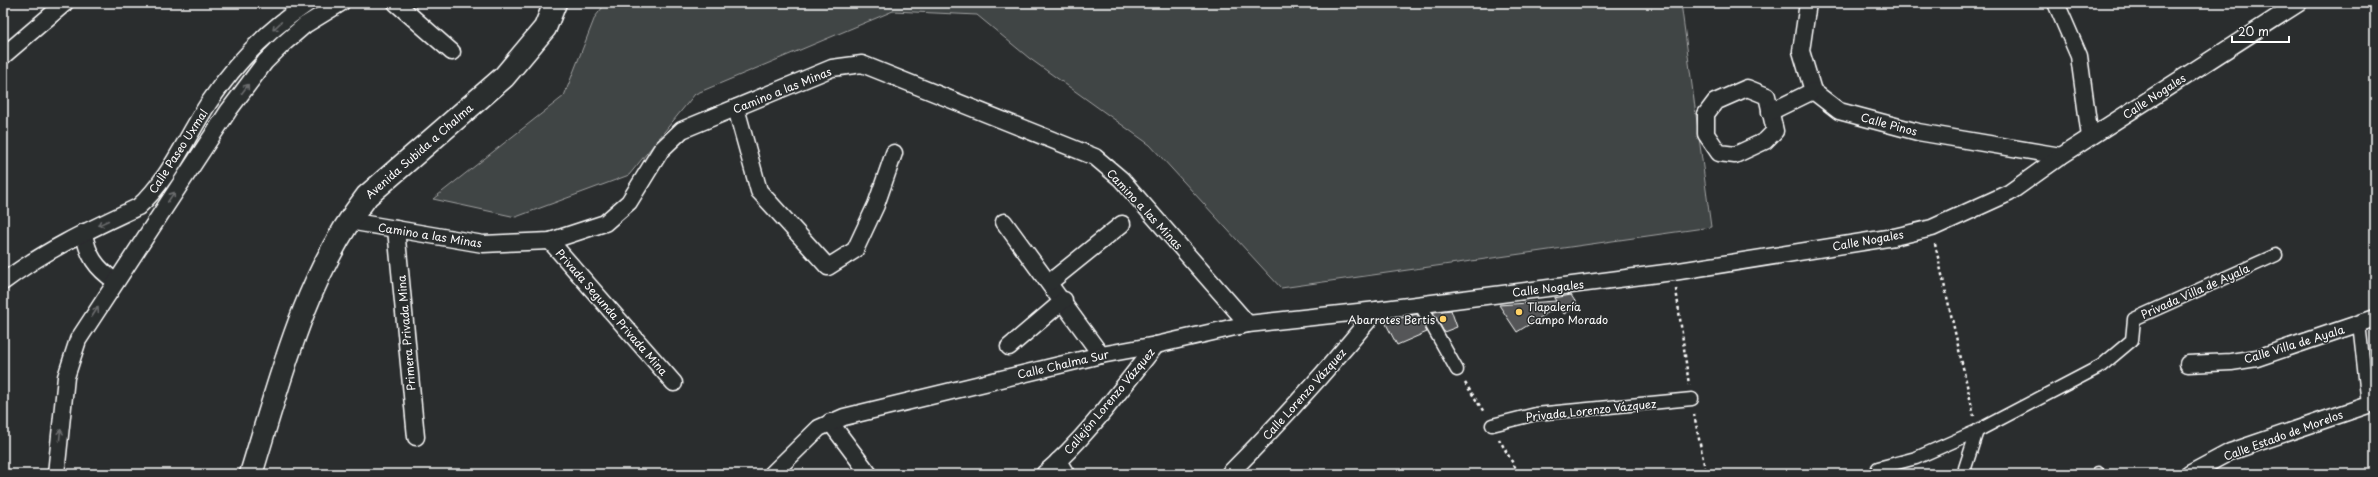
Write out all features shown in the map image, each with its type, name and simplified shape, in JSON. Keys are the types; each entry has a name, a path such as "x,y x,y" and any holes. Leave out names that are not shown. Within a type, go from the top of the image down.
{"main road":[{"name":"Avenida Subida a Chalma","path":"251,474 293,339 326,263 349,221 367,196 504,77 545,28 555,3"}],"street":[{"path":"3,56 65,3"},
{"name":"Calle Paseo Uxmal","path":"3,282 30,261 84,232 138,207 145,201 164,176 210,100 248,52 283,20 308,3"},
{"name":"Calle Paseo Uxmal","path":"56,474 66,377 78,340 115,281 229,110 265,62 305,25 341,3"},
{"path":"396,3 452,52"},
{"path":"1770,112 1813,91 1801,51 1808,3"},
{"path":"2056,3 2079,56 2090,137"},
{"name":"Calle Nogales","path":"1377,310 1673,272 1894,237 1932,228 2010,193 2061,156 2299,3"},
{"name":"Camino a las Minas","path":"349,221 483,244 550,241 605,223 629,202 661,150 682,130 832,68 862,64 1095,158 1121,179 1248,324"},
{"path":"1747,88 1766,96 1770,112 1775,131 1765,141 1735,155 1720,153 1706,134 1706,114 1715,102 1747,88"},
{"name":"Calle Pinos","path":"1813,91 1839,111 1918,132 2061,156"},
{"path":"736,108 759,191 828,267 855,250 876,205 894,153"},
{"path":"1004,222 1064,300 1101,355"},
{"path":"1050,282 1122,224"},
{"name":"Primera Privada Mina","path":"396,229 416,438"},
{"path":"84,232 86,247 92,261 103,273 115,281"},
{"name":"Privada Segunda Privada Mina","path":"550,241 674,383"},
{"name":"Privada Villa de Ayala","path":"1978,430 2101,366 2132,340 2134,319 2276,255"},
{"path":"1009,347 1064,300"},
{"path":"1420,304 1457,370"},
{"name":"Calle Chalma Sur","path":"772,474 819,428 844,416 1101,355 1156,345 1248,324 1377,310"},
{"name":"Calle Lorenzo Vázquez","path":"1229,474 1324,373 1377,310"},
{"name":"Calle Villa de Ayala","path":"2188,364 2231,362 2257,358 2375,318"},
{"path":"2359,323 2371,401"},
{"name":"Callejón Lorenzo Vázquez","path":"1044,474 1062,468 1099,416 1156,345"},
{"name":"Privada Lorenzo Vázquez","path":"1492,425 1536,414 1692,400"},
{"name":"Calle Estado de Morelos","path":"2189,474 2230,452 2371,401"},
{"path":"830,422 869,474"},
{"path":"1878,468 1916,458 1978,430"},
{"path":"1966,474 1965,468 1978,430"}],"path":[{"path":"1932,228 1978,430"},
{"path":"1673,272 1692,400 1705,472"}],"shaded area":[{"path":"606,3 1681,3 1711,227 1281,288 1150,145 1029,58 977,15 893,11 695,94 629,175 516,217 433,199 564,96 595,17"}],"building":[{"path":"1571,295 1578,306 1564,314 1559,306 1517,332 1499,305 1556,301 1554,298"},
{"name":"Abarrotes Bertis","path":"1451,310 1457,327 1444,332 1433,312"},
{"path":"1417,314 1427,332 1397,345 1385,322"}],"place":[{"name":"Tlapalería Campo Morado","path":"1519,312"},
{"name":"Abarrotes Bertis","path":"1443,319"}]}
